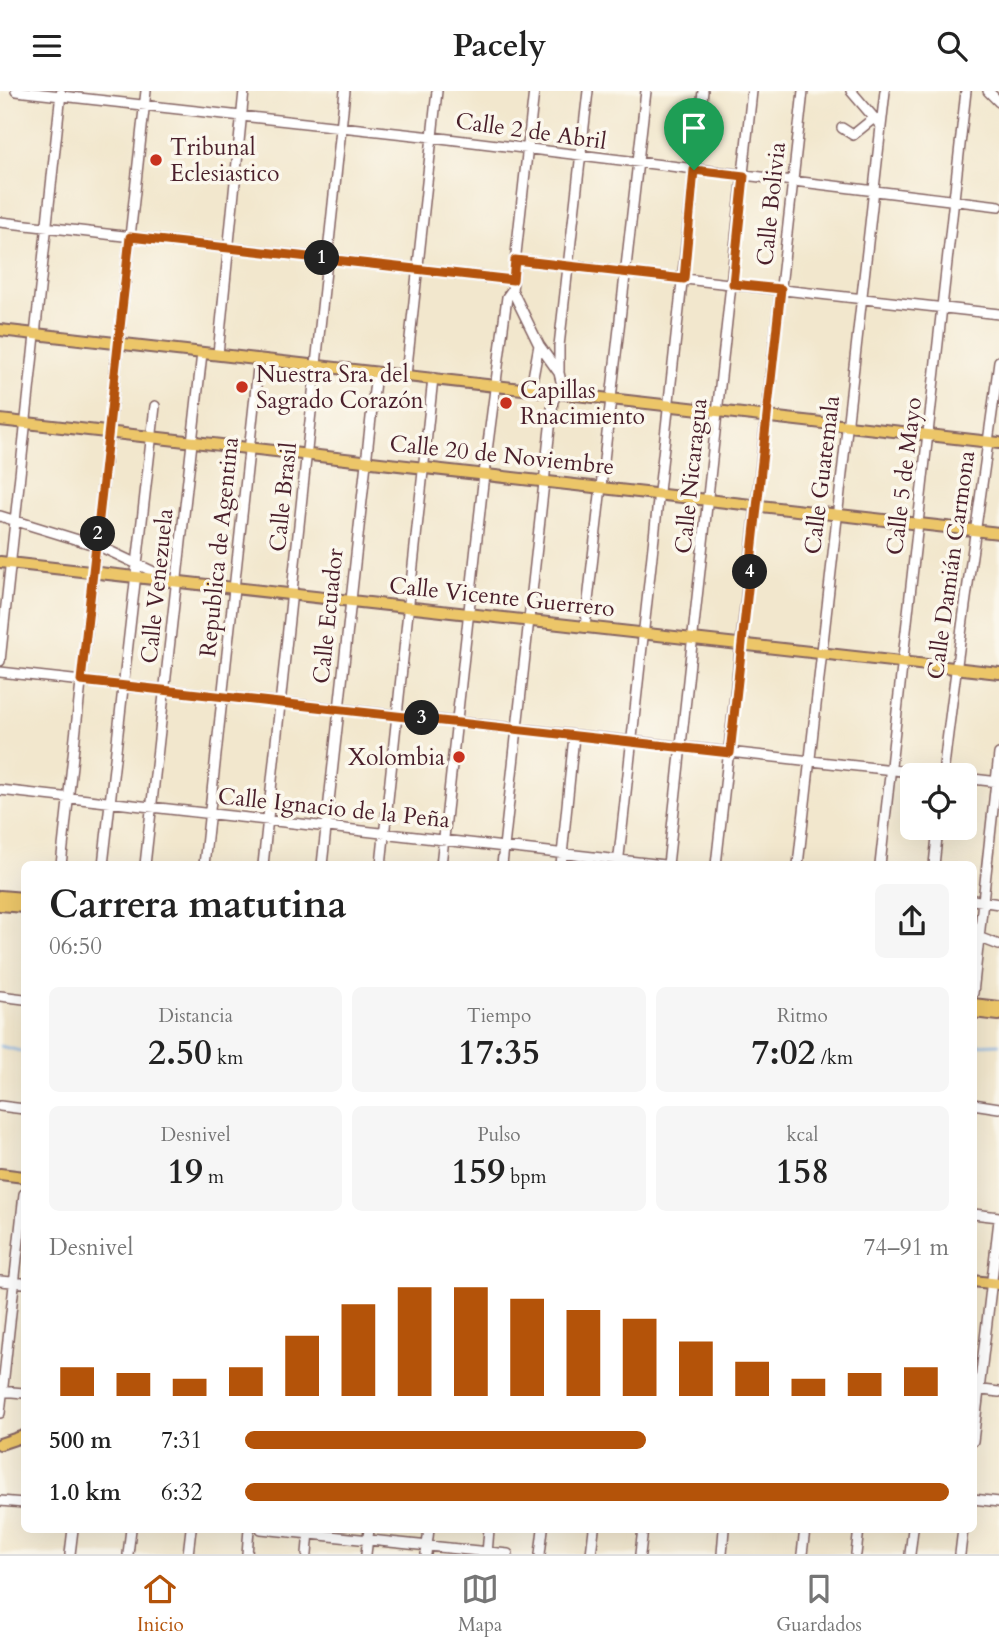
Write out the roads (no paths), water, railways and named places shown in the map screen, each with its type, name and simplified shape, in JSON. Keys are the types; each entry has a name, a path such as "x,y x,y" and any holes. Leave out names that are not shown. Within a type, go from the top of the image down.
{"main road":[{"path":"0,330 612,397 994,443"},
{"name":"Calle 20 de Noviembre","path":"0,421 999,533"},
{"name":"Calle Vicente Guerrero","path":"6,563 999,673"},
{"path":"0,896 21,898"},
{"path":"0,905 21,907"},
{"path":"977,1004 999,1007"},
{"path":"977,1012 999,1015"},
{"path":"0,1174 21,1177"},
{"path":"977,1282 995,1284"},
{"path":"0,1444 21,1437"}],"street":[{"name":"Calle 2 de Abril","path":"16,91 432,137 527,151 999,206"},
{"path":"61,861 146,91"},
{"path":"218,354 226,247 244,91"},
{"name":"Calle Brasil","path":"263,861 345,91"},
{"path":"406,375 437,91"},
{"path":"441,861 484,474 507,297 513,285 534,91"},
{"path":"502,861 553,401 562,385 559,346 588,91"},
{"path":"584,627 646,91"},
{"path":"618,861 703,91"},
{"name":"Calle Nicaragua","path":"667,861 733,284 752,91"},
{"name":"Calle Bolivia","path":"716,861 803,91"},
{"path":"851,91 881,126"},
{"name":"Calle Guatemala","path":"798,861 885,91"},
{"name":"Calle 5 de Mayo","path":"881,861 966,91"},
{"path":"988,91 999,102"},
{"path":"0,661 6,563 16,520 61,94"},
{"path":"842,128 853,135 874,118"},
{"path":"0,222 419,269 513,285"},
{"path":"515,260 999,314"},
{"path":"513,285 539,345 559,373"},
{"path":"531,388 539,345"},
{"name":"Calle Venezuela","path":"145,861 202,353"},
{"name":"Republica de Agentina","path":"204,861 259,359"},
{"name":"Calle Damián Carmona","path":"943,763 966,582 994,443 999,361"},
{"name":"Calle Ecuador","path":"322,861 376,372"},
{"path":"381,861 433,378"},
{"path":"103,861 155,406"},
{"path":"0,516 96,545 175,581"},
{"path":"0,672 900,771"},
{"path":"561,861 574,736"},
{"path":"977,918 998,782 999,754"},
{"path":"977,780 998,782"},
{"name":"Calle Ignacio de la Peña","path":"0,790 562,852 612,861"},
{"path":"934,861 937,840"},
{"path":"978,901 999,904"},
{"path":"977,936 999,945"},
{"path":"0,996 21,999"},
{"path":"977,1105 999,1108"},
{"path":"0,1106 21,1109"},
{"path":"977,1215 999,1218 995,1284 977,1383"},
{"path":"0,1413 21,1261"},
{"path":"0,1281 20,1283"},
{"path":"977,1389 999,1392"},
{"path":"2,1391 21,1393"},
{"path":"977,1499 999,1502"},
{"path":"0,1501 21,1503"},
{"path":"70,1554 73,1533"},
{"path":"128,1554 131,1533"},
{"path":"188,1554 191,1533"},
{"path":"247,1554 249,1533"},
{"path":"307,1554 309,1533"},
{"path":"316,1533 427,1550 508,1554"},
{"path":"366,1554 369,1533"},
{"path":"487,1553 489,1533"},
{"path":"540,1554 543,1533"},
{"path":"591,1554 594,1533"},
{"path":"640,1554 643,1533"},
{"path":"722,1554 724,1533"},
{"path":"802,1554 805,1533"},
{"path":"856,1554 859,1533"},
{"path":"910,1554 913,1533"},
{"path":"960,1554 963,1533"}],"waterway":[{"path":"977,1045 999,1044"},
{"path":"0,1046 21,1051"}],"place":[{"name":"Tribunal Eclesiastico","path":"156,160"},
{"name":"Nuestra Sra. del Sagrado Corazón","path":"242,387"},
{"name":"Capillas Rnacimiento","path":"506,403"},
{"name":"Xolombia","path":"459,757"}]}
